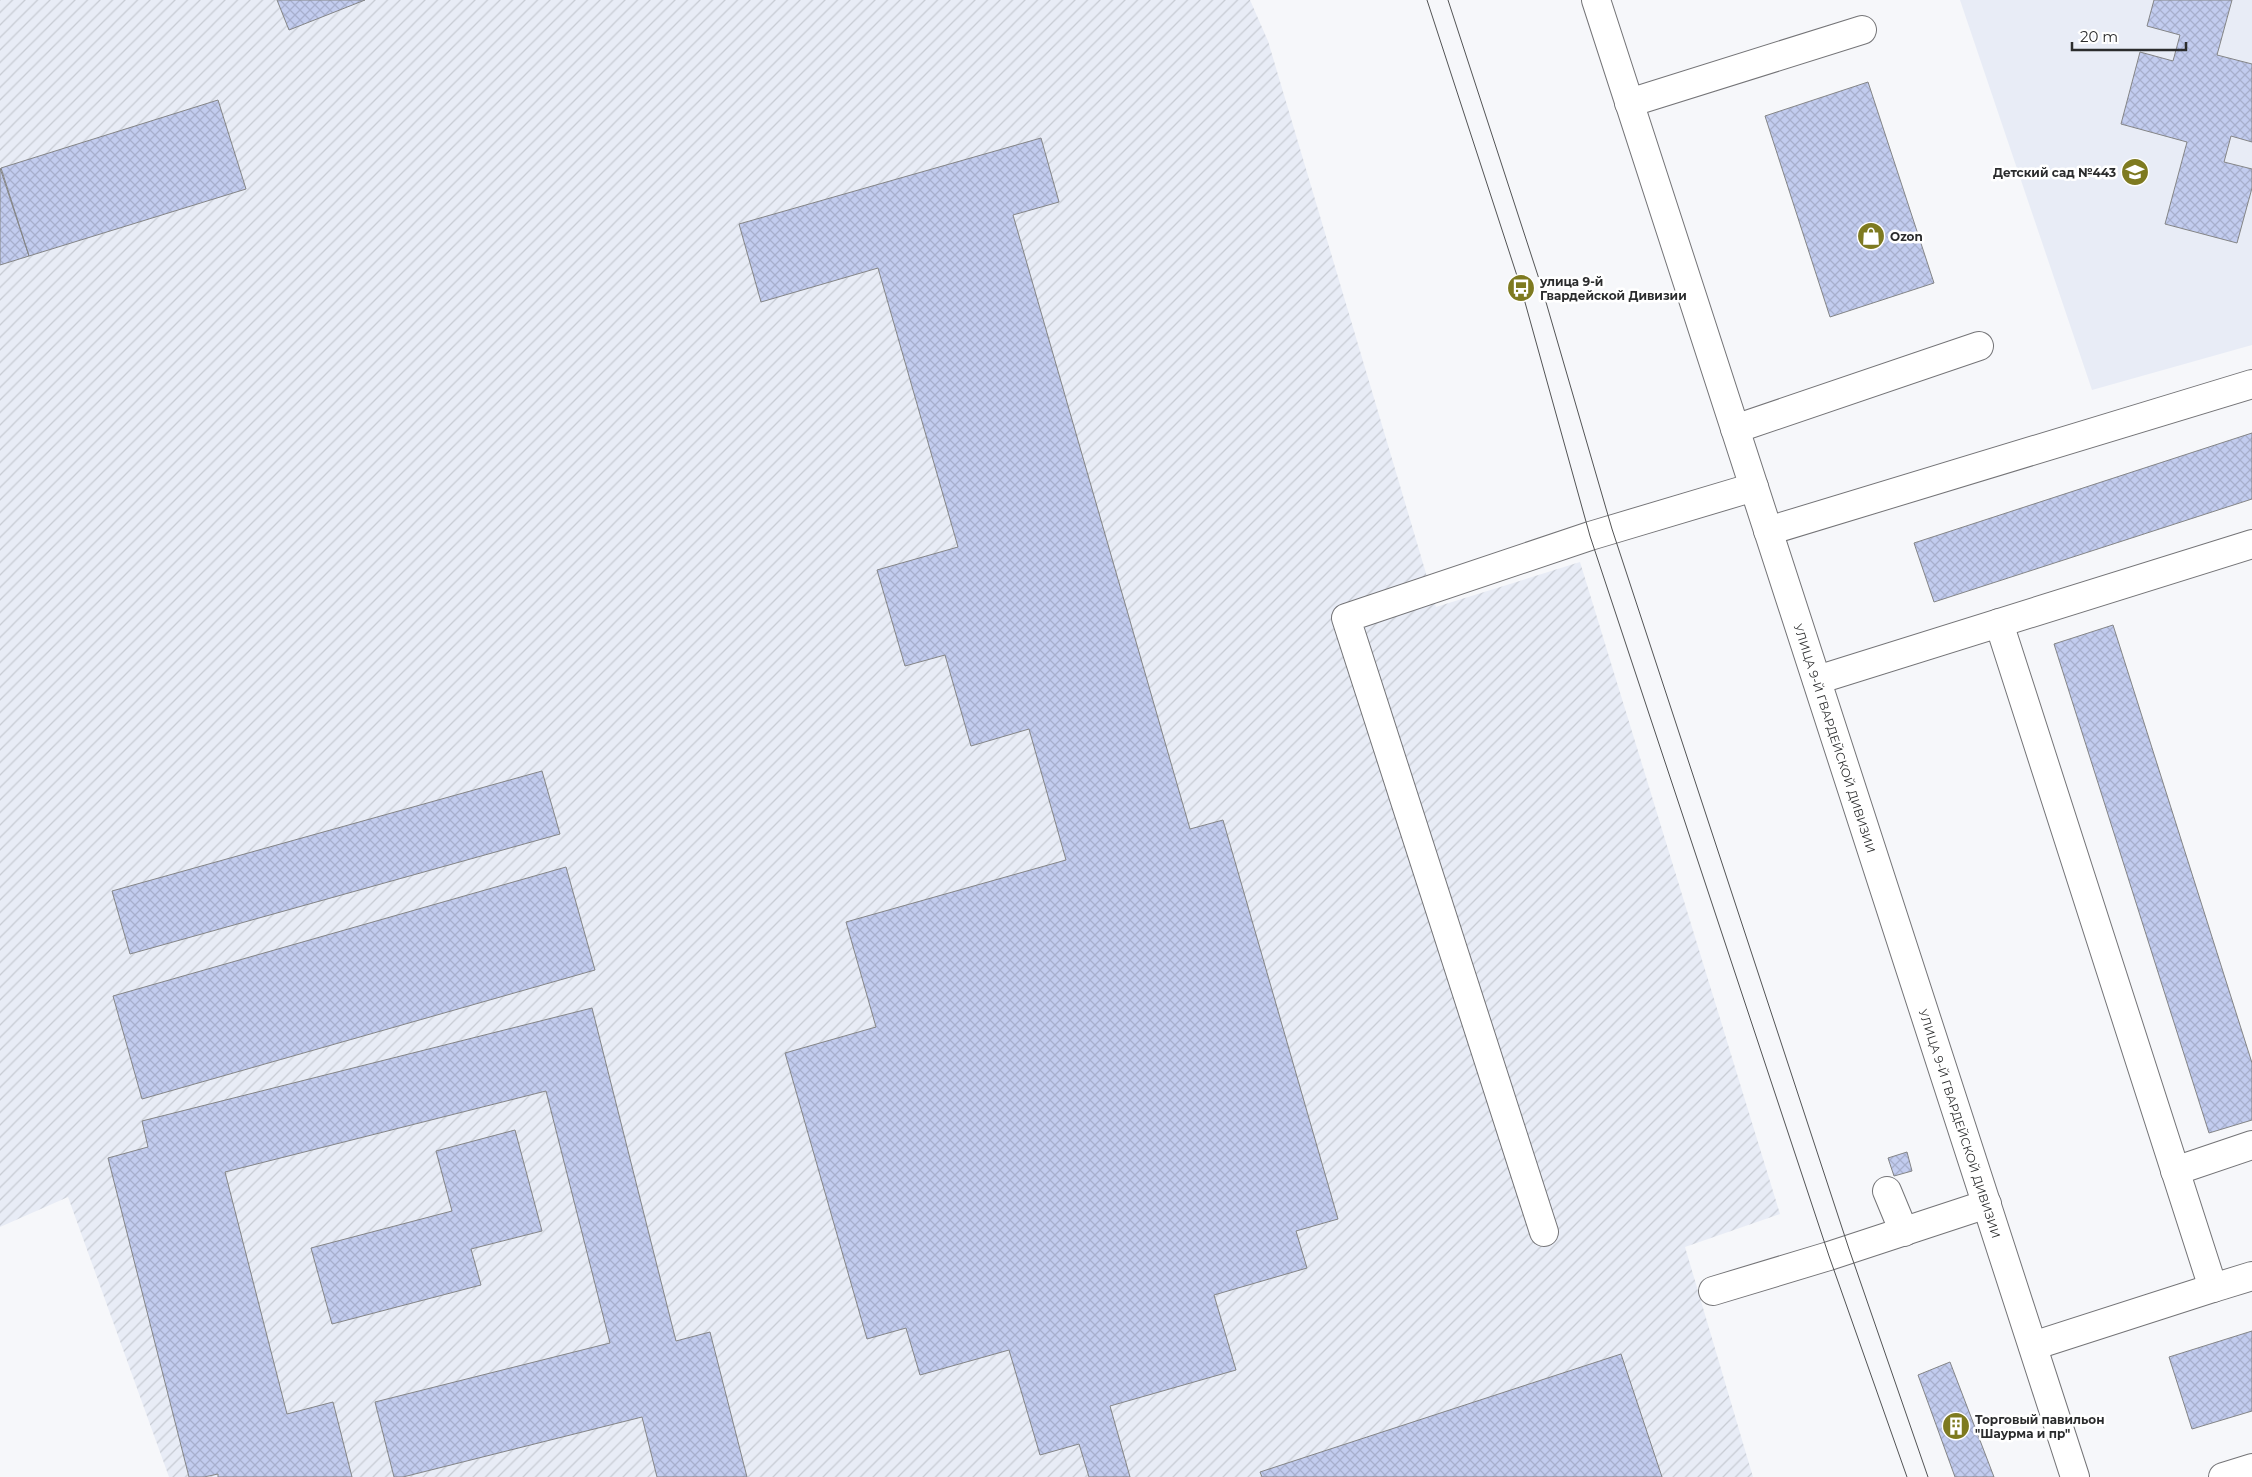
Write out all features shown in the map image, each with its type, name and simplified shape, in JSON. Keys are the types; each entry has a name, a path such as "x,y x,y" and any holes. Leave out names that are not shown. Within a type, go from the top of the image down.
{"street":[{"name":"УЛИЦА 9-Й ГВАРДЕЙСКОЙ ДИВИЗИИ","path":"1596,0 2075,1477"},
{"path":"1629,103 1862,30"},
{"path":"1735,429 1979,346"},
{"path":"1768,531 2252,384"},
{"path":"1544,1232 1346,618 1597,534 1754,487"},
{"path":"1817,680 2252,544"},
{"path":"1999,623 2213,1288"},
{"path":"2175,1171 2252,1145"},
{"path":"1887,1191 1904,1232"},
{"path":"1713,1291 1904,1232 1987,1204"},
{"path":"2033,1346 2252,1276"},
{"path":"2223,1477 2252,1468"}],"shaded area":[{"path":"0,0 1250,0 1268,41 1436,607 1580,562 1780,1214 1685,1247 1753,1477 169,1477 68,1197 0,1227"},
{"name":"Детский сад №443","path":"1960,0 2252,0 2252,345 2092,390"}],"building":[{"path":"277,0 365,0 289,30"},
{"path":"2154,0 2232,0 2217,55 2252,64 2252,142 2231,136 2224,162 2252,169 2252,188 2237,243 2165,224 2187,142 2121,124 2140,52 2173,61 2180,35 2147,26"},
{"path":"1868,82 1934,283 1830,317 1765,116"},
{"path":"218,100 246,189 29,256 1,168"},
{"path":"1041,138 1059,202 1013,215 1190,829 1223,820 1338,1219 1296,1231 1307,1268 1214,1295 1236,1370 1110,1406 1130,1477 1089,1477 1079,1444 1040,1455 1009,1350 920,1375 906,1328 867,1339 785,1053 876,1027 846,922 1066,860 1029,729 971,746 945,655 905,666 877,570 958,547 878,268 761,302 739,224"},
{"path":"0,168 29,256 0,265"},
{"path":"2252,433 2252,499 1934,602 1914,543"},
{"path":"2113,625 2252,1063 2252,1120 2209,1133 2054,644"},
{"path":"542,771 560,834 130,954 112,891"},
{"path":"566,867 595,970 142,1099 113,996"},
{"path":"592,1008 676,1341 710,1332 747,1477 657,1477 642,1417 403,1477 394,1477 375,1402 610,1343 546,1091 225,1172 287,1414 333,1402 352,1477 218,1477 218,1474 204,1477 189,1477 108,1158 148,1147 142,1121"},
{"path":"515,1130 542,1231 471,1249 481,1285 332,1324 311,1248 452,1211 436,1151"},
{"path":"1907,1152 1912,1171 1894,1176 1888,1158"},
{"path":"2252,1331 2252,1411 2192,1429 2169,1357"},
{"path":"1621,1354 1662,1477 1262,1477 1260,1472"},
{"name":"Торговый павильон \"Шаурма и пр\"","path":"1950,1362 1994,1477 1955,1477 1918,1375"}],"tram line":[{"path":"1427,0 1521,288 1590,536 1829,1256 1907,1477"},
{"path":"1448,0 1541,285 1612,529 1849,1249 1928,1477"}],"place":[{"name":"Детский сад №443","path":"2135,172"},
{"name":"Ozon","path":"1871,236"},
{"name":"улица 9-й Гвардейской Дивизии","path":"1521,288"},
{"name":"Торговый павильон \"Шаурма и пр\"","path":"1956,1426"}]}
